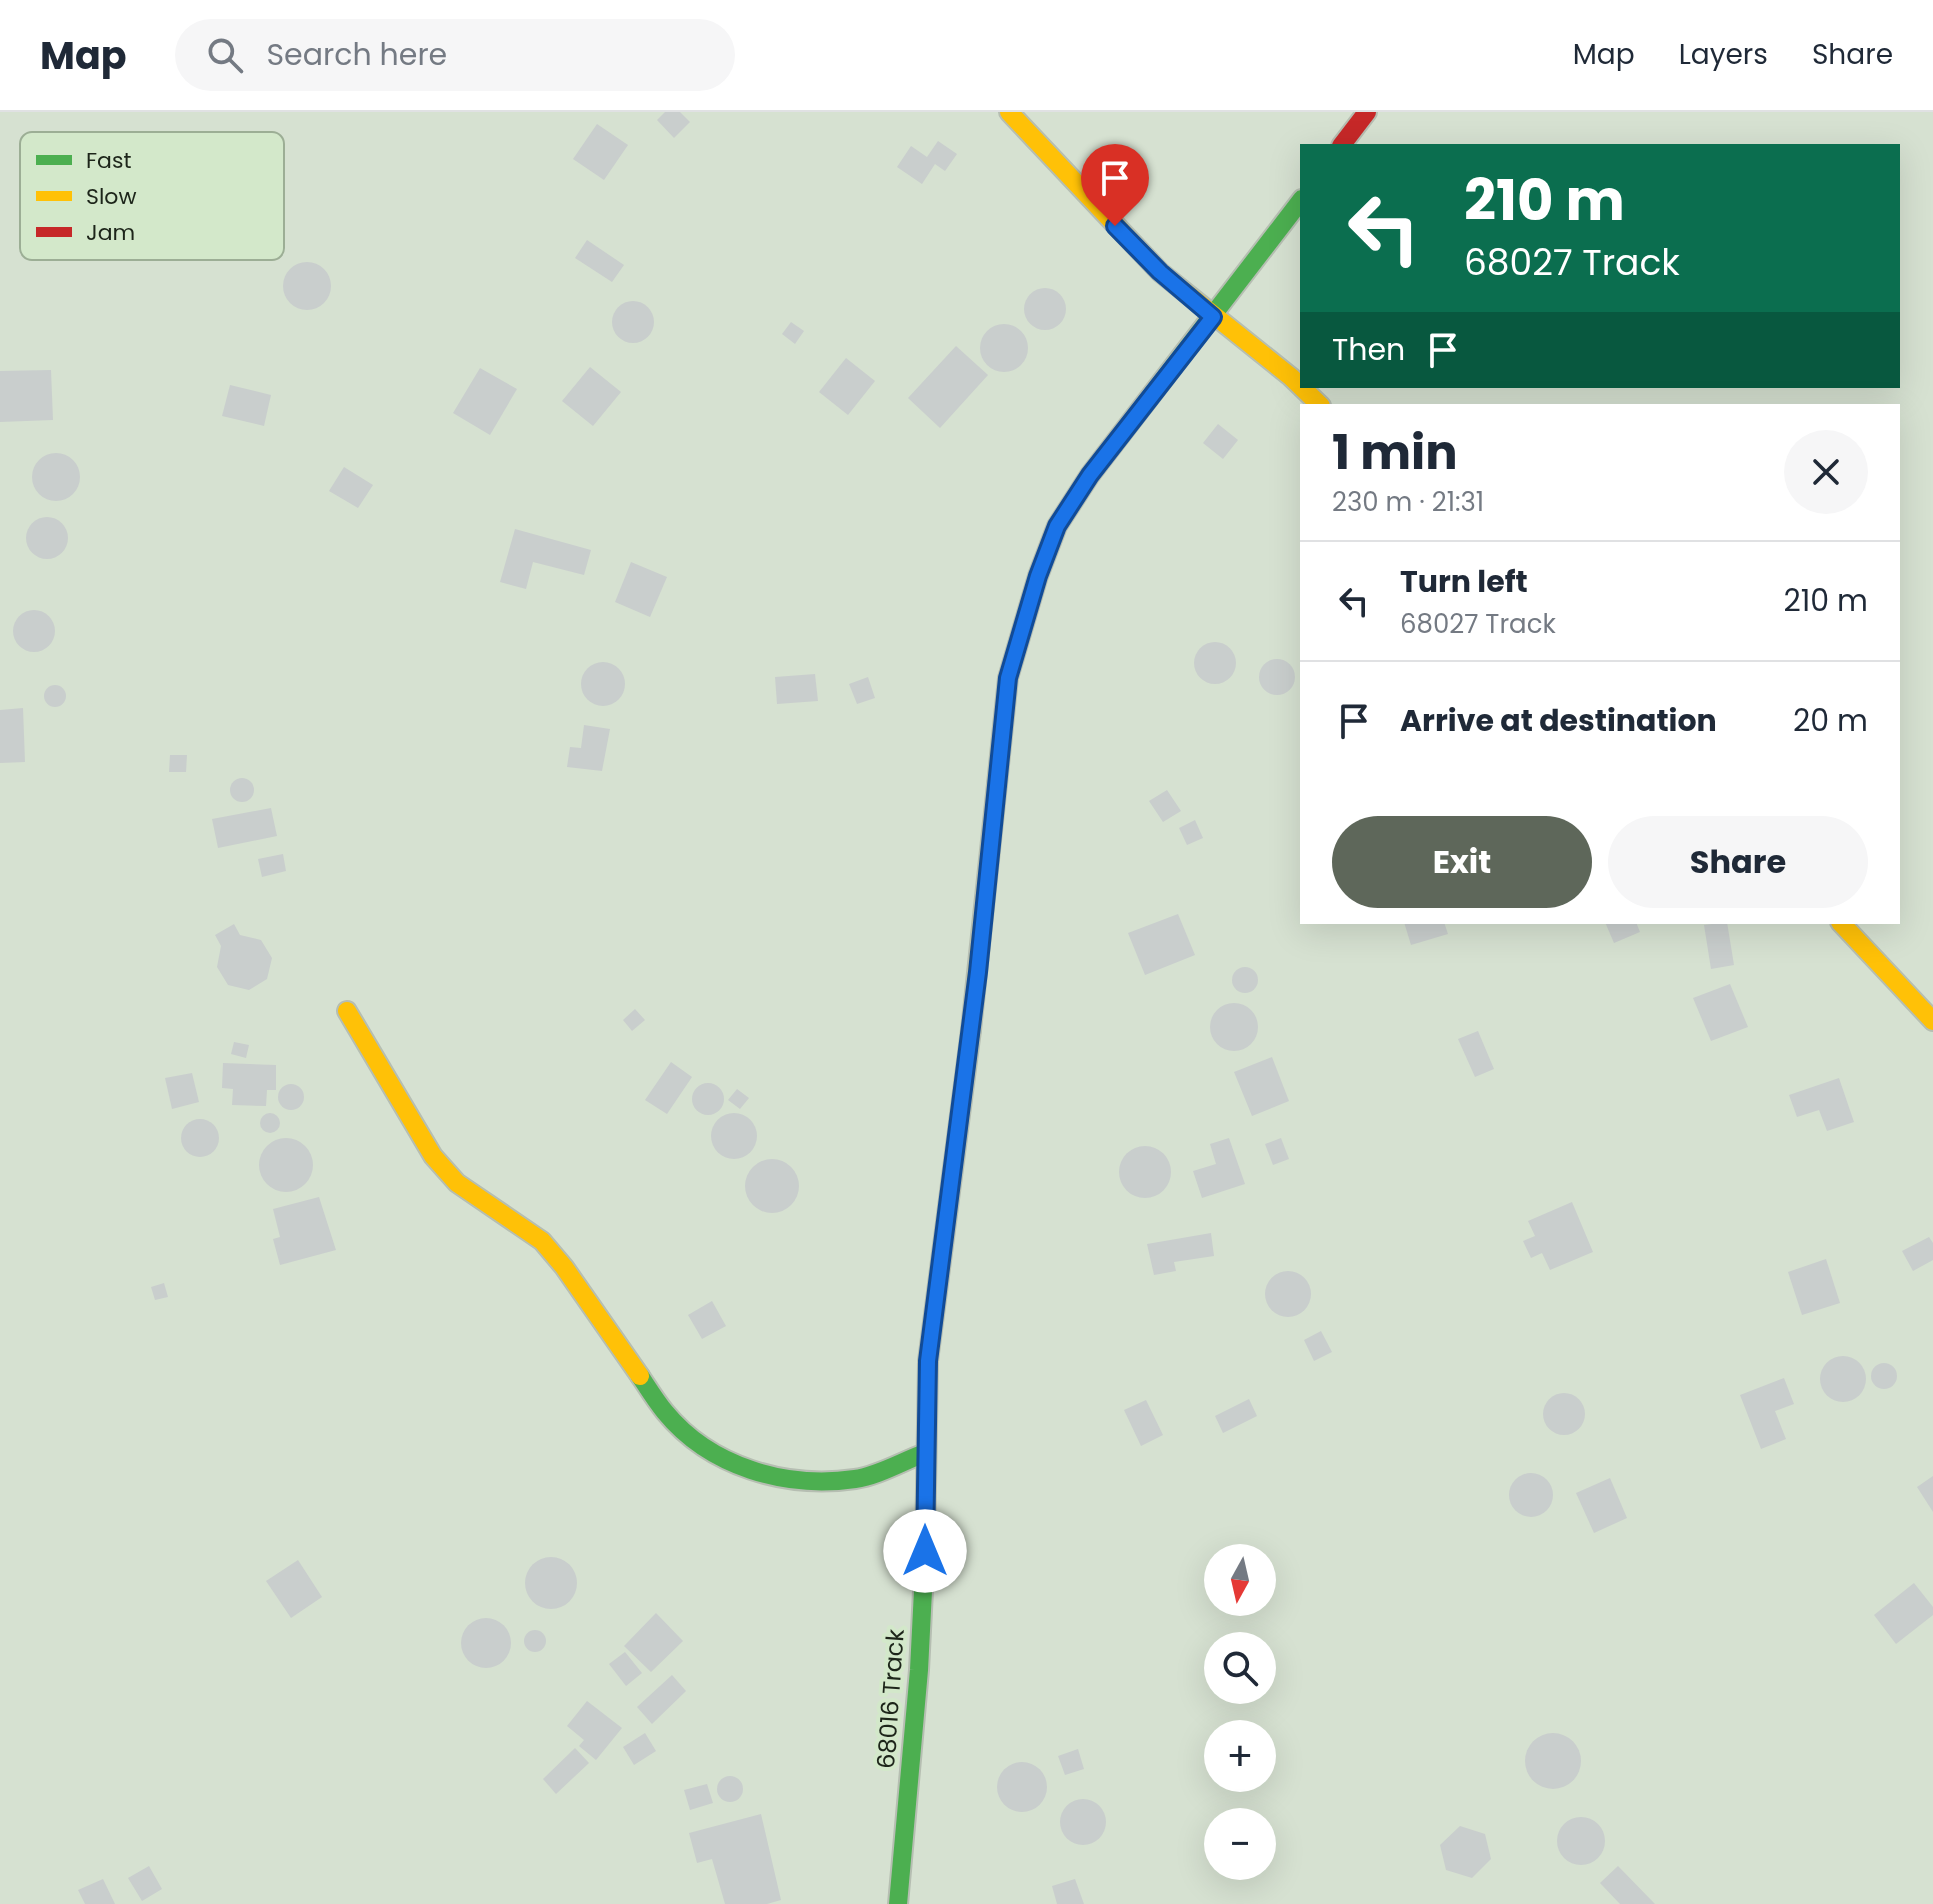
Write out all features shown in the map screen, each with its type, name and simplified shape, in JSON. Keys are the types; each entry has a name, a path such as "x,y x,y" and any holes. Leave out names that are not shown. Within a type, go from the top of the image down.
{"street":[{"path":"1009,112 1160,272 1300,386"},
{"path":"1343,144 1367,112"},
{"name":"68016 Track","path":"898,1904 919,1670 925,1551 928,1361 978,972 1008,678 1038,576 1057,526 1090,475 1300,202"},
{"path":"1302,388 1319,404"},
{"path":"1842,924 1933,1021"},
{"path":"347,1011 433,1156 457,1183 542,1241 564,1267 666,1414 707,1449 748,1471 790,1480 857,1479 925,1453"}],"building":[{"path":"665,112 680,112 690,122 674,138 657,120"},
{"path":"597,124 628,145 604,180 573,159"},
{"path":"938,141 957,154 945,171 935,164 922,184 897,167 911,146 927,157"},
{"path":"587,240 624,265 612,282 575,258"},
{"path":"307,262 324,269 331,286 324,303 307,310 290,303 283,286 290,269"},
{"path":"1045,288 1060,294 1066,309 1060,324 1045,330 1030,324 1024,309 1030,294"},
{"path":"633,301 648,307 654,322 648,337 633,343 618,337 612,322 618,307"},
{"path":"791,322 804,331 795,344 782,334"},
{"path":"1004,324 1013,325 1021,331 1027,339 1027,357 1021,365 1013,371 1004,372 995,371 987,365 981,357 980,348 981,339 987,331 995,325"},
{"path":"956,346 988,375 940,428 908,398"},
{"path":"846,358 875,381 848,415 819,392"},
{"path":"590,367 621,392 593,426 562,401"},
{"path":"480,368 517,389 490,435 453,413"},
{"path":"51,370 53,420 0,422 0,371"},
{"path":"230,385 271,395 264,426 222,416"},
{"path":"1218,424 1238,440 1223,459 1203,443"},
{"path":"56,453 73,460 80,477 73,494 56,501 39,494 32,477 39,460"},
{"path":"344,467 373,485 358,508 329,491"},
{"path":"47,517 62,523 68,538 62,553 47,559 32,553 26,538 32,523"},
{"path":"515,529 591,550 584,575 533,562 526,589 500,582"},
{"path":"631,562 667,577 650,617 615,602"},
{"path":"34,610 49,616 55,631 49,646 34,652 19,646 13,631 19,616"},
{"path":"1215,642 1230,648 1236,663 1230,678 1215,684 1200,678 1194,663 1200,648"},
{"path":"1277,659 1290,664 1295,677 1290,690 1277,695 1264,690 1259,677 1264,664"},
{"path":"603,662 619,668 625,684 619,700 603,706 587,700 581,684 587,668"},
{"path":"815,674 818,701 777,704 775,677"},
{"path":"868,677 875,698 857,704 849,684"},
{"path":"55,685 63,688 66,696 63,704 55,707 47,704 44,696 47,688"},
{"path":"23,708 25,762 0,763 0,710"},
{"path":"584,725 610,729 602,771 567,767 570,747 581,748"},
{"path":"170,755 187,755 186,772 169,772"},
{"path":"242,778 250,782 254,790 250,798 242,802 234,798 230,790 234,782"},
{"path":"1167,790 1181,811 1163,822 1149,801"},
{"path":"271,808 277,836 218,848 212,819"},
{"path":"1195,820 1203,838 1187,845 1179,828"},
{"path":"283,854 286,871 262,877 258,859"},
{"path":"1178,914 1195,955 1145,975 1128,933"},
{"path":"234,924 240,935 261,940 272,958 267,979 249,990 228,985 217,967 221,946 215,935"},
{"path":"1405,924 1445,924 1448,934 1411,945"},
{"path":"1606,924 1637,924 1640,932 1614,943"},
{"path":"1727,924 1734,965 1711,969 1704,925"},
{"path":"1245,967 1254,971 1258,980 1254,989 1245,993 1236,989 1232,980 1236,971"},
{"path":"1730,984 1748,1027 1711,1041 1693,998"},
{"path":"1234,1003 1251,1010 1258,1027 1251,1044 1234,1051 1217,1044 1210,1027 1217,1010"},
{"path":"635,1009 645,1020 632,1031 623,1020"},
{"path":"1478,1031 1494,1069 1475,1077 1458,1039"},
{"path":"234,1042 249,1045 246,1058 231,1054"},
{"path":"1272,1057 1289,1101 1252,1116 1234,1072"},
{"path":"671,1062 692,1077 667,1114 645,1100"},
{"path":"223,1063 276,1065 276,1090 267,1090 266,1106 232,1105 233,1089 222,1088"},
{"path":"192,1073 199,1102 172,1109 165,1078"},
{"path":"1839,1078 1854,1122 1827,1131 1819,1110 1797,1117 1789,1095"},
{"path":"708,1083 720,1087 724,1099 720,1111 708,1115 696,1111 692,1099 696,1087"},
{"path":"291,1084 300,1088 304,1097 300,1106 291,1110 282,1106 278,1097 282,1088"},
{"path":"737,1089 749,1098 740,1109 728,1100"},
{"path":"266,1113 274,1113 280,1123 274,1133 266,1133 260,1127 260,1119"},
{"path":"734,1113 750,1120 757,1136 750,1152 734,1159 718,1152 711,1136 718,1120"},
{"path":"200,1119 214,1124 219,1138 214,1152 200,1157 186,1152 181,1138 186,1124"},
{"path":"286,1138 297,1140 305,1146 311,1154 311,1176 305,1184 297,1190 286,1192 275,1190 267,1184 261,1176 259,1165 261,1154 267,1146 275,1140"},
{"path":"1229,1138 1245,1184 1202,1198 1193,1171 1216,1164 1210,1144"},
{"path":"1281,1138 1289,1159 1273,1165 1265,1144"},
{"path":"1145,1146 1163,1154 1171,1172 1163,1190 1145,1198 1127,1190 1119,1172 1127,1154"},
{"path":"772,1159 783,1161 791,1167 797,1175 797,1197 791,1205 783,1211 772,1213 761,1211 753,1205 747,1197 745,1186 747,1175 753,1167 761,1161"},
{"path":"319,1197 336,1250 280,1265 273,1239 280,1237 273,1209"},
{"path":"1572,1202 1593,1252 1550,1270 1542,1253 1531,1258 1523,1241 1535,1236 1528,1221"},
{"path":"1211,1233 1214,1256 1174,1262 1176,1271 1154,1275 1147,1244"},
{"path":"1929,1237 1933,1243 1933,1260 1913,1271 1902,1251"},
{"path":"1826,1259 1840,1303 1802,1315 1788,1272"},
{"path":"1288,1271 1304,1278 1311,1294 1304,1310 1288,1317 1272,1310 1265,1294 1272,1278"},
{"path":"164,1283 168,1297 155,1300 151,1287"},
{"path":"712,1301 726,1326 702,1339 688,1315"},
{"path":"1321,1331 1332,1352 1314,1361 1304,1340"},
{"path":"1843,1356 1859,1363 1866,1379 1859,1395 1843,1402 1827,1395 1820,1379 1827,1363"},
{"path":"1884,1363 1893,1367 1897,1376 1893,1385 1884,1389 1875,1385 1871,1376 1875,1367"},
{"path":"1784,1378 1794,1404 1775,1411 1786,1439 1761,1449 1740,1395"},
{"path":"1564,1393 1579,1399 1585,1414 1579,1429 1564,1435 1549,1429 1543,1414 1549,1399"},
{"path":"1249,1399 1257,1416 1223,1433 1215,1416"},
{"path":"1146,1400 1163,1435 1141,1446 1124,1410"},
{"path":"1531,1473 1546,1480 1553,1495 1546,1510 1531,1517 1516,1510 1509,1495 1516,1480"},
{"path":"1933,1476 1933,1512 1917,1487"},
{"path":"1610,1478 1627,1518 1594,1533 1576,1493"},
{"path":"551,1557 569,1565 577,1583 569,1601 551,1609 533,1601 525,1583 533,1565"},
{"path":"298,1560 322,1597 291,1618 266,1581"},
{"path":"1914,1583 1933,1607 1933,1615 1896,1644 1874,1615"},
{"path":"656,1613 683,1641 651,1672 624,1646"},
{"path":"486,1618 504,1625 511,1643 504,1661 486,1668 468,1661 461,1643 468,1625"},
{"path":"535,1630 543,1633 546,1641 543,1649 535,1652 527,1649 524,1641 527,1633"},
{"path":"625,1652 642,1673 626,1686 609,1664"},
{"path":"672,1675 686,1691 652,1724 637,1707"},
{"path":"587,1701 622,1728 596,1760 579,1746 584,1740 567,1726"},
{"path":"645,1733 656,1751 634,1765 623,1747"},
{"path":"1553,1733 1573,1741 1581,1761 1573,1781 1553,1789 1533,1781 1525,1761 1533,1741"},
{"path":"575,1748 589,1763 556,1794 543,1779"},
{"path":"1078,1749 1084,1769 1065,1775 1058,1756"},
{"path":"1022,1762 1040,1769 1047,1787 1040,1805 1022,1812 1004,1805 997,1787 1004,1769"},
{"path":"730,1776 739,1780 743,1789 739,1798 730,1802 721,1798 717,1789 721,1780"},
{"path":"707,1784 713,1803 690,1810 684,1790"},
{"path":"1083,1799 1100,1805 1106,1822 1100,1839 1083,1845 1066,1839 1060,1822 1066,1805"},
{"path":"761,1814 781,1900 767,1904 725,1904 712,1859 697,1863 689,1833"},
{"path":"1581,1817 1598,1824 1605,1841 1598,1858 1581,1865 1564,1858 1557,1841 1564,1824"},
{"path":"1460,1826 1485,1834 1491,1859 1472,1878 1446,1870 1440,1845"},
{"path":"149,1866 162,1889 142,1901 128,1878"},
{"path":"1618,1866 1655,1904 1620,1904 1600,1883"},
{"path":"103,1879 115,1904 85,1904 78,1890"},
{"path":"1075,1879 1084,1904 1057,1904 1052,1886"}],"traffic: fast":[{"path":"997,784 1008,678 1038,576 1057,526 1090,475 1300,202"},
{"path":"898,1904 919,1670 925,1551 928,1361 971,1030"},
{"path":"640,1376 662,1408 683,1431 704,1447 727,1460 776,1477 829,1481 855,1479 881,1472 925,1453"}],"traffic: slow":[{"path":"1009,112 1160,272 1300,386"},
{"path":"1302,388 1319,404"},
{"path":"971,1030 997,784"},
{"path":"1842,924 1933,1021"},
{"path":"347,1011 433,1156 457,1183 542,1241 564,1267 640,1376"}],"traffic: jam":[{"path":"1343,144 1367,112"}],"route":[{"path":"925,1551 928,1361 978,972 1008,678 1038,576 1057,526 1090,475 1213,317 1160,272 1115,226"}]}
